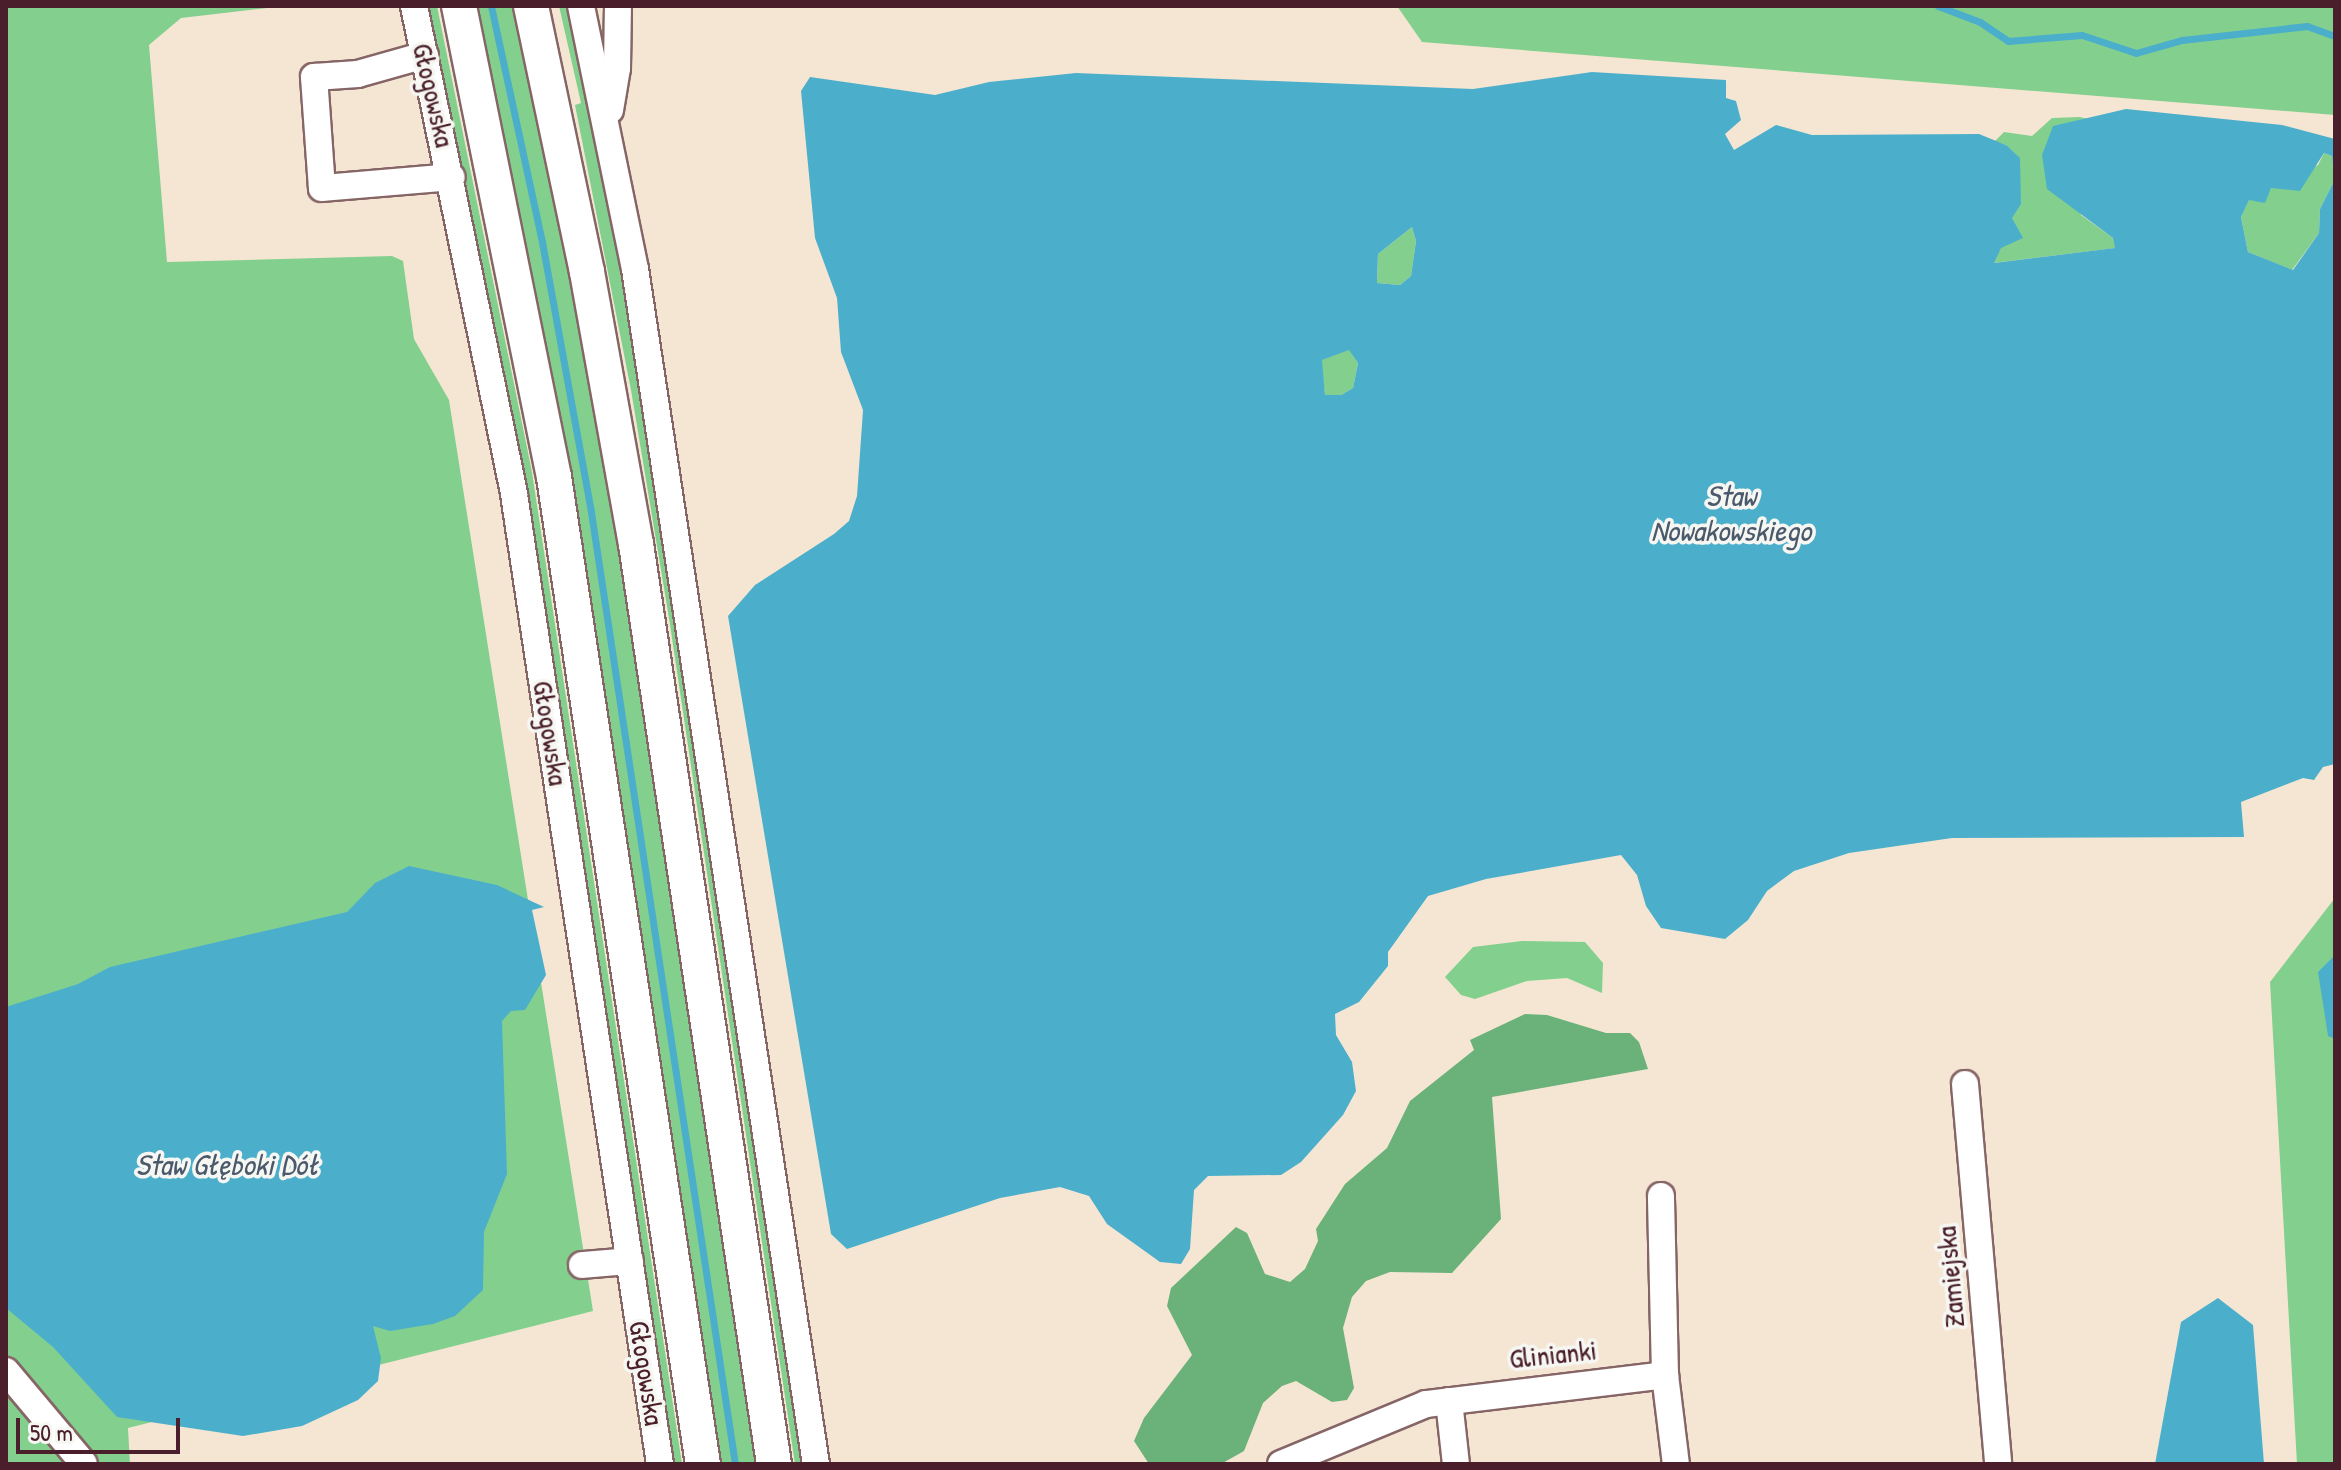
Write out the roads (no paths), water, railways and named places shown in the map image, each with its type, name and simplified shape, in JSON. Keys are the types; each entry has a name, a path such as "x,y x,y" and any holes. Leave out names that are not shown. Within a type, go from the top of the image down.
{"main road":[{"name":"Głogowska","path":"459,6 548,439 703,1464"},
{"path":"531,6 587,272 636,544 774,1464"}],"street":[{"name":"Głogowska","path":"414,6 452,177 516,510 660,1464"},
{"path":"581,6 608,121 635,269 816,1464"},
{"path":"608,121 617,68 618,6"},
{"path":"425,55 358,74 314,77 322,188 452,177"},
{"name":"Zamiejska","path":"1965,1084 1998,1464"},
{"path":"1661,1196 1665,1375 1676,1464"},
{"path":"582,1265 630,1261"},
{"path":"6,1371 84,1464"},
{"name":"Glinianki","path":"1281,1464 1426,1404 1665,1375"},
{"path":"1449,1401 1456,1464"}],"water":[{"name":"Staw Nowakowskiego","path":"1592,72 1726,80 1726,98 1736,101 1741,120 1725,134 1734,150 1776,125 1812,135 1979,134 2006,145 2020,158 2021,204 2012,218 2023,238 2001,248 1994,263 2115,248 2113,238 2047,189 2042,155 2053,126 2126,109 2282,125 2335,139 2335,764 2323,767 2314,780 2303,778 2241,802 2244,837 1952,838 1849,853 1794,871 1767,891 1748,920 1725,939 1661,928 1646,906 1637,875 1621,855 1486,879 1428,896 1388,952 1388,966 1359,1002 1335,1014 1336,1035 1352,1062 1356,1091 1343,1115 1301,1162 1281,1175 1208,1176 1194,1190 1190,1249 1181,1264 1160,1262 1107,1224 1089,1196 1060,1187 1000,1198 847,1249 831,1234 728,616 755,585 849,521 857,496 863,410 841,352 837,298 815,238 801,91 810,77 935,95 989,82 1076,73 1473,89","holes":["2324,153 2332,156 2334,181 2320,209 2319,233 2293,270 2248,252 2241,217 2249,200 2265,203 2271,188 2300,191","1412,227 1416,241 1411,276 1400,285 1377,283 1378,254","1349,350 1358,363 1353,388 1341,395 1325,395 1322,360"]},
{"name":"Staw Głęboki Dół","path":"409,866 497,885 544,907 532,910 546,975 525,1010 511,1011 502,1021 507,1174 484,1232 483,1290 455,1316 433,1324 390,1331 373,1326 381,1358 378,1381 358,1400 302,1426 243,1436 117,1417 53,1347 6,1308 6,1007 78,984 110,967 347,912 375,883"},
{"path":"2335,955 2335,1039 2328,1036 2318,972"},
{"path":"2218,1298 2253,1325 2264,1464 2155,1464 2181,1322"}],"waterway":[{"path":"491,6 542,242 591,512 735,1464"},
{"path":"1938,6 1980,22 2008,41 2082,35 2136,53 2182,40 2307,26 2335,36"}]}
